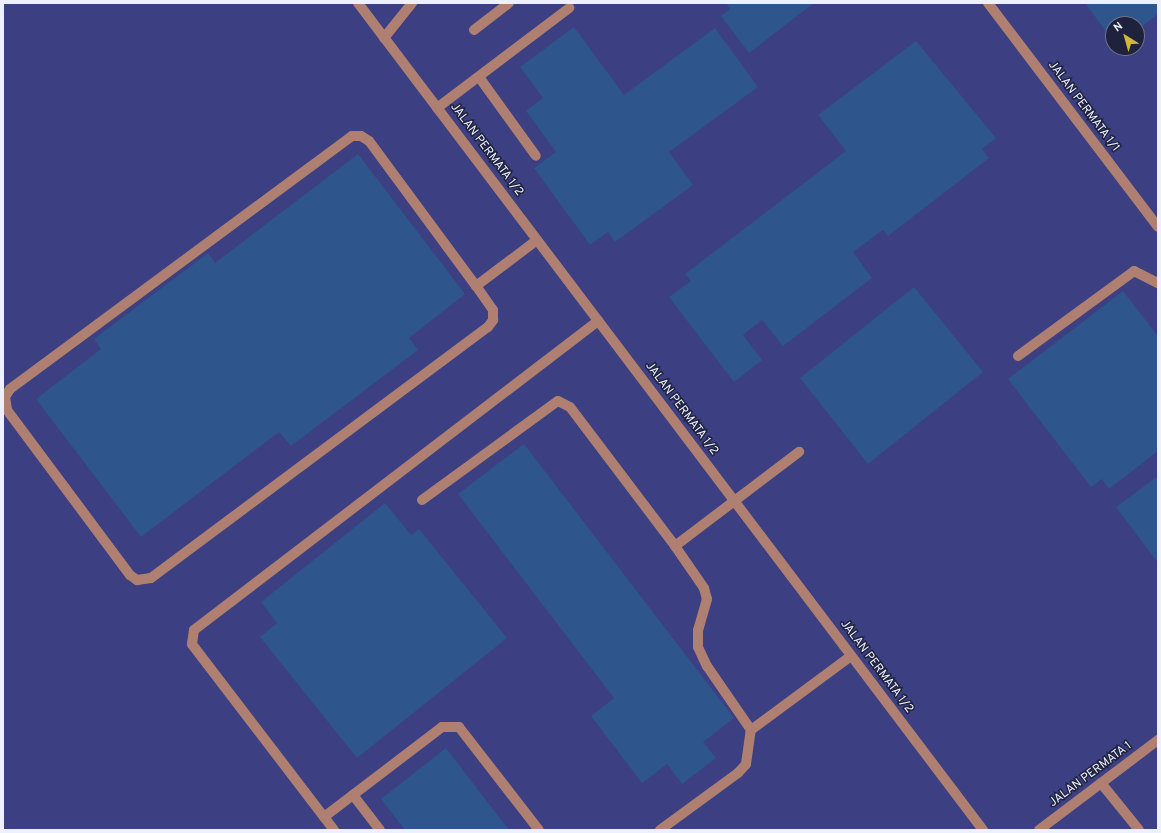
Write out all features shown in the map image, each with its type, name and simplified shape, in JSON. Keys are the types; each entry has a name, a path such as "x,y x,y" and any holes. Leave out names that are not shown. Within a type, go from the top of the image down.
{"street":[{"name":"JALAN PERMATA 1/2","path":"358,3 983,830"},
{"path":"384,38 412,3"},
{"path":"474,30 509,3"},
{"name":"JALAN PERMATA 1/1","path":"988,3 1158,228"},
{"path":"438,108 569,8"},
{"path":"479,77 536,156"},
{"path":"352,136 361,136 369,141 476,286 493,310 494,320 488,327 151,578 137,580 130,575 7,410 5,397 10,389 352,136"},
{"path":"476,286 538,240"},
{"path":"1018,356 1134,271 1157,284"},
{"path":"334,830 192,644 194,630 598,320"},
{"path":"422,500 558,401 570,407 675,546 704,588 707,599 698,630 698,647 707,666 752,730"},
{"path":"675,546 799,452"},
{"path":"660,830 738,773 746,764 752,730 851,656"},
{"path":"324,817 442,727 459,727 539,830"},
{"name":"JALAN PERMATA 1","path":"1039,830 1158,740"},
{"path":"1101,783 1139,830"},
{"path":"353,795 380,830"}],"shaded area":[{"path":"3,3 1158,3 1158,830 3,830"}],"building":[{"path":"726,3 814,3 749,53 721,16 730,9"},
{"path":"1085,3 1158,3 1158,14 1145,24 1145,16 1105,16 1105,30"},
{"path":"574,27 624,95 715,28 758,87 669,152 693,185 615,242 608,232 590,245 534,168 556,152 526,111 543,98 520,67"},
{"path":"916,41 996,138 982,149 989,158 888,236 883,230 853,252 872,278 783,346 762,320 743,335 762,360 734,382 669,297 691,281 685,274 846,151 818,115"},
{"path":"358,154 465,294 409,338 418,350 291,446 279,432 141,537 36,399 101,349 94,339 208,253 215,263"},
{"path":"914,287 983,372 868,464 800,378"},
{"path":"1123,291 1158,336 1158,451 1109,489 1102,479 1091,487 1008,379"},
{"path":"524,444 734,718 703,742 716,758 682,784 667,764 642,783 591,716 614,698 458,494"},
{"path":"1158,476 1158,563 1116,507"},
{"path":"385,503 411,535 419,529 507,638 357,758 260,637 277,623 261,602"},
{"path":"446,748 509,830 405,830 381,799"}]}
